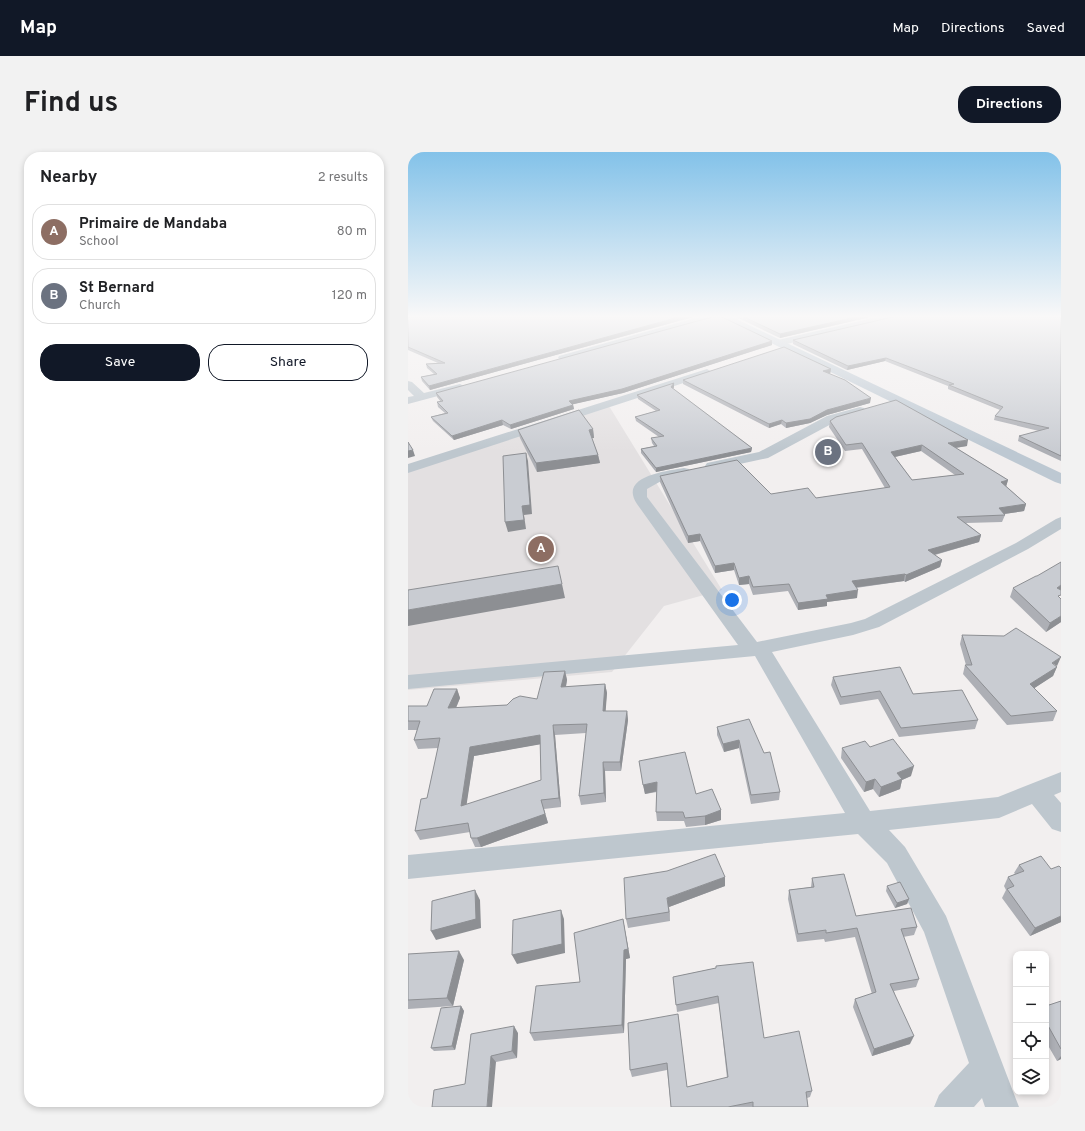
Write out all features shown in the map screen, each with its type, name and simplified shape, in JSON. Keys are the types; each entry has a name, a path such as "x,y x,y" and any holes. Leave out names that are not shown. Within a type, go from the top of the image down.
{"street":[{"path":"810,362 898,400 1061,479"},
{"path":"408,469 717,368"},
{"path":"408,384 422,398"},
{"path":"408,401 467,385"},
{"path":"898,400 831,419 763,455 654,478 645,483 640,488 638,494 695,571 756,649 862,822 896,855 936,926 1002,1107"},
{"path":"408,682 756,649 853,630 872,624 1022,546 1061,522"},
{"path":"408,867 999,807 1061,782"},
{"path":"1037,792 1061,821"},
{"path":"951,1107 988,1067"}],"shaded area":[{"path":"609,406 722,590 664,606 612,672 408,690 408,468"}],"building":[{"path":"442,362 518,362 429,386 421,377 437,374 426,364 445,363"},
{"path":"550,362 708,362 622,389 569,401 573,405 510,425 502,420 452,436 431,417 448,413 437,402 443,401 436,393"},
{"path":"739,362 815,362 831,369 823,371 845,380 871,398 827,410 810,419 786,423 782,420 769,424 683,380"},
{"path":"839,362 869,362 848,366"},
{"path":"895,362 1061,362 1061,456 1019,436 1049,428 995,416 1003,407 949,385 954,384"},
{"path":"674,383 671,387 752,448 656,468 641,449 657,446 651,438 664,436 635,417 660,410 637,395"},
{"path":"896,400 968,440 948,443 1008,480 1001,482 1026,504 999,508 1005,515 957,517 981,535 928,550 942,560 906,575 852,581 858,590 826,595 828,599 798,603 789,584 753,587 749,576 739,578 734,563 715,566 700,534 688,536 660,476 737,460 771,494 808,488 816,498 890,487 862,443 846,445 830,421 836,417","holes":["922,445 964,474 912,480 891,452"]},
{"path":"579,410 593,429 589,430 598,455 536,463 518,430"},
{"path":"408,442 413,450 408,451"},
{"path":"526,453 530,505 522,506 524,520 505,522 503,456"},
{"path":"1061,562 1061,585 1057,588 1061,590 1061,595 1058,596 1061,599 1061,616 1050,623 1013,588"},
{"path":"558,566 562,584 408,610 408,590"},
{"path":"1016,628 1061,657 1052,663 1057,667 1030,684 1057,711 1011,716 965,665 972,665 962,635 1004,636"},
{"path":"900,667 913,694 962,690 978,720 901,728 880,691 841,697 833,677"},
{"path":"565,671 561,687 605,684 603,711 627,711 620,762 603,762 604,793 579,796 587,724 553,725 559,798 541,800 545,814 477,838 471,838 468,823 415,831 421,799 427,798 440,738 414,740 420,721 408,721 408,706 427,706 434,689 457,689 448,708 507,705 513,699 520,696 537,699 544,672","holes":["540,735 541,780 461,806 470,747"]},
{"path":"749,719 764,753 770,752 780,792 751,795 739,740 723,744 717,727"},
{"path":"893,739 914,766 897,773 902,779 881,787 875,779 866,782 842,748 865,741 870,747"},
{"path":"685,752 696,794 712,789 721,810 705,816 685,818 683,812 656,812 657,782 643,785 639,761"},
{"path":"715,854 725,877 667,898 669,912 626,919 624,878 667,871"},
{"path":"1041,856 1051,869 1059,866 1061,868 1061,916 1035,928 1007,889 1014,886 1008,877 1024,871 1019,865"},
{"path":"844,874 856,916 911,908 917,927 901,929 919,979 890,984 914,1036 874,1049 855,999 876,992 857,928 826,933 826,930 798,934 789,890 814,887 812,878"},
{"path":"900,882 909,899 897,903 887,886"},
{"path":"475,890 476,919 431,931 432,901"},
{"path":"561,910 562,944 512,955 513,920"},
{"path":"623,919 628,949 624,950 622,1025 530,1033 536,986 580,982 574,933"},
{"path":"459,951 447,998 408,1000 408,954"},
{"path":"753,962 764,1038 799,1031 812,1091 806,1092 808,1107 753,1107 753,1102 728,1107 671,1107 667,1063 630,1070 628,1023 678,1014 687,1087 728,1077 718,996 676,1005 673,977 716,968 716,966"},
{"path":"1061,1001 1061,1049 1049,1027 1049,1005"},
{"path":"461,1006 452,1046 431,1048 441,1008"},
{"path":"514,1026 512,1051 491,1056 487,1107 432,1107 434,1090 465,1084 471,1034"}],"place":[{"name":"St Bernard","path":"828,452"},
{"name":"Primaire de Mandaba","path":"541,549"}]}
